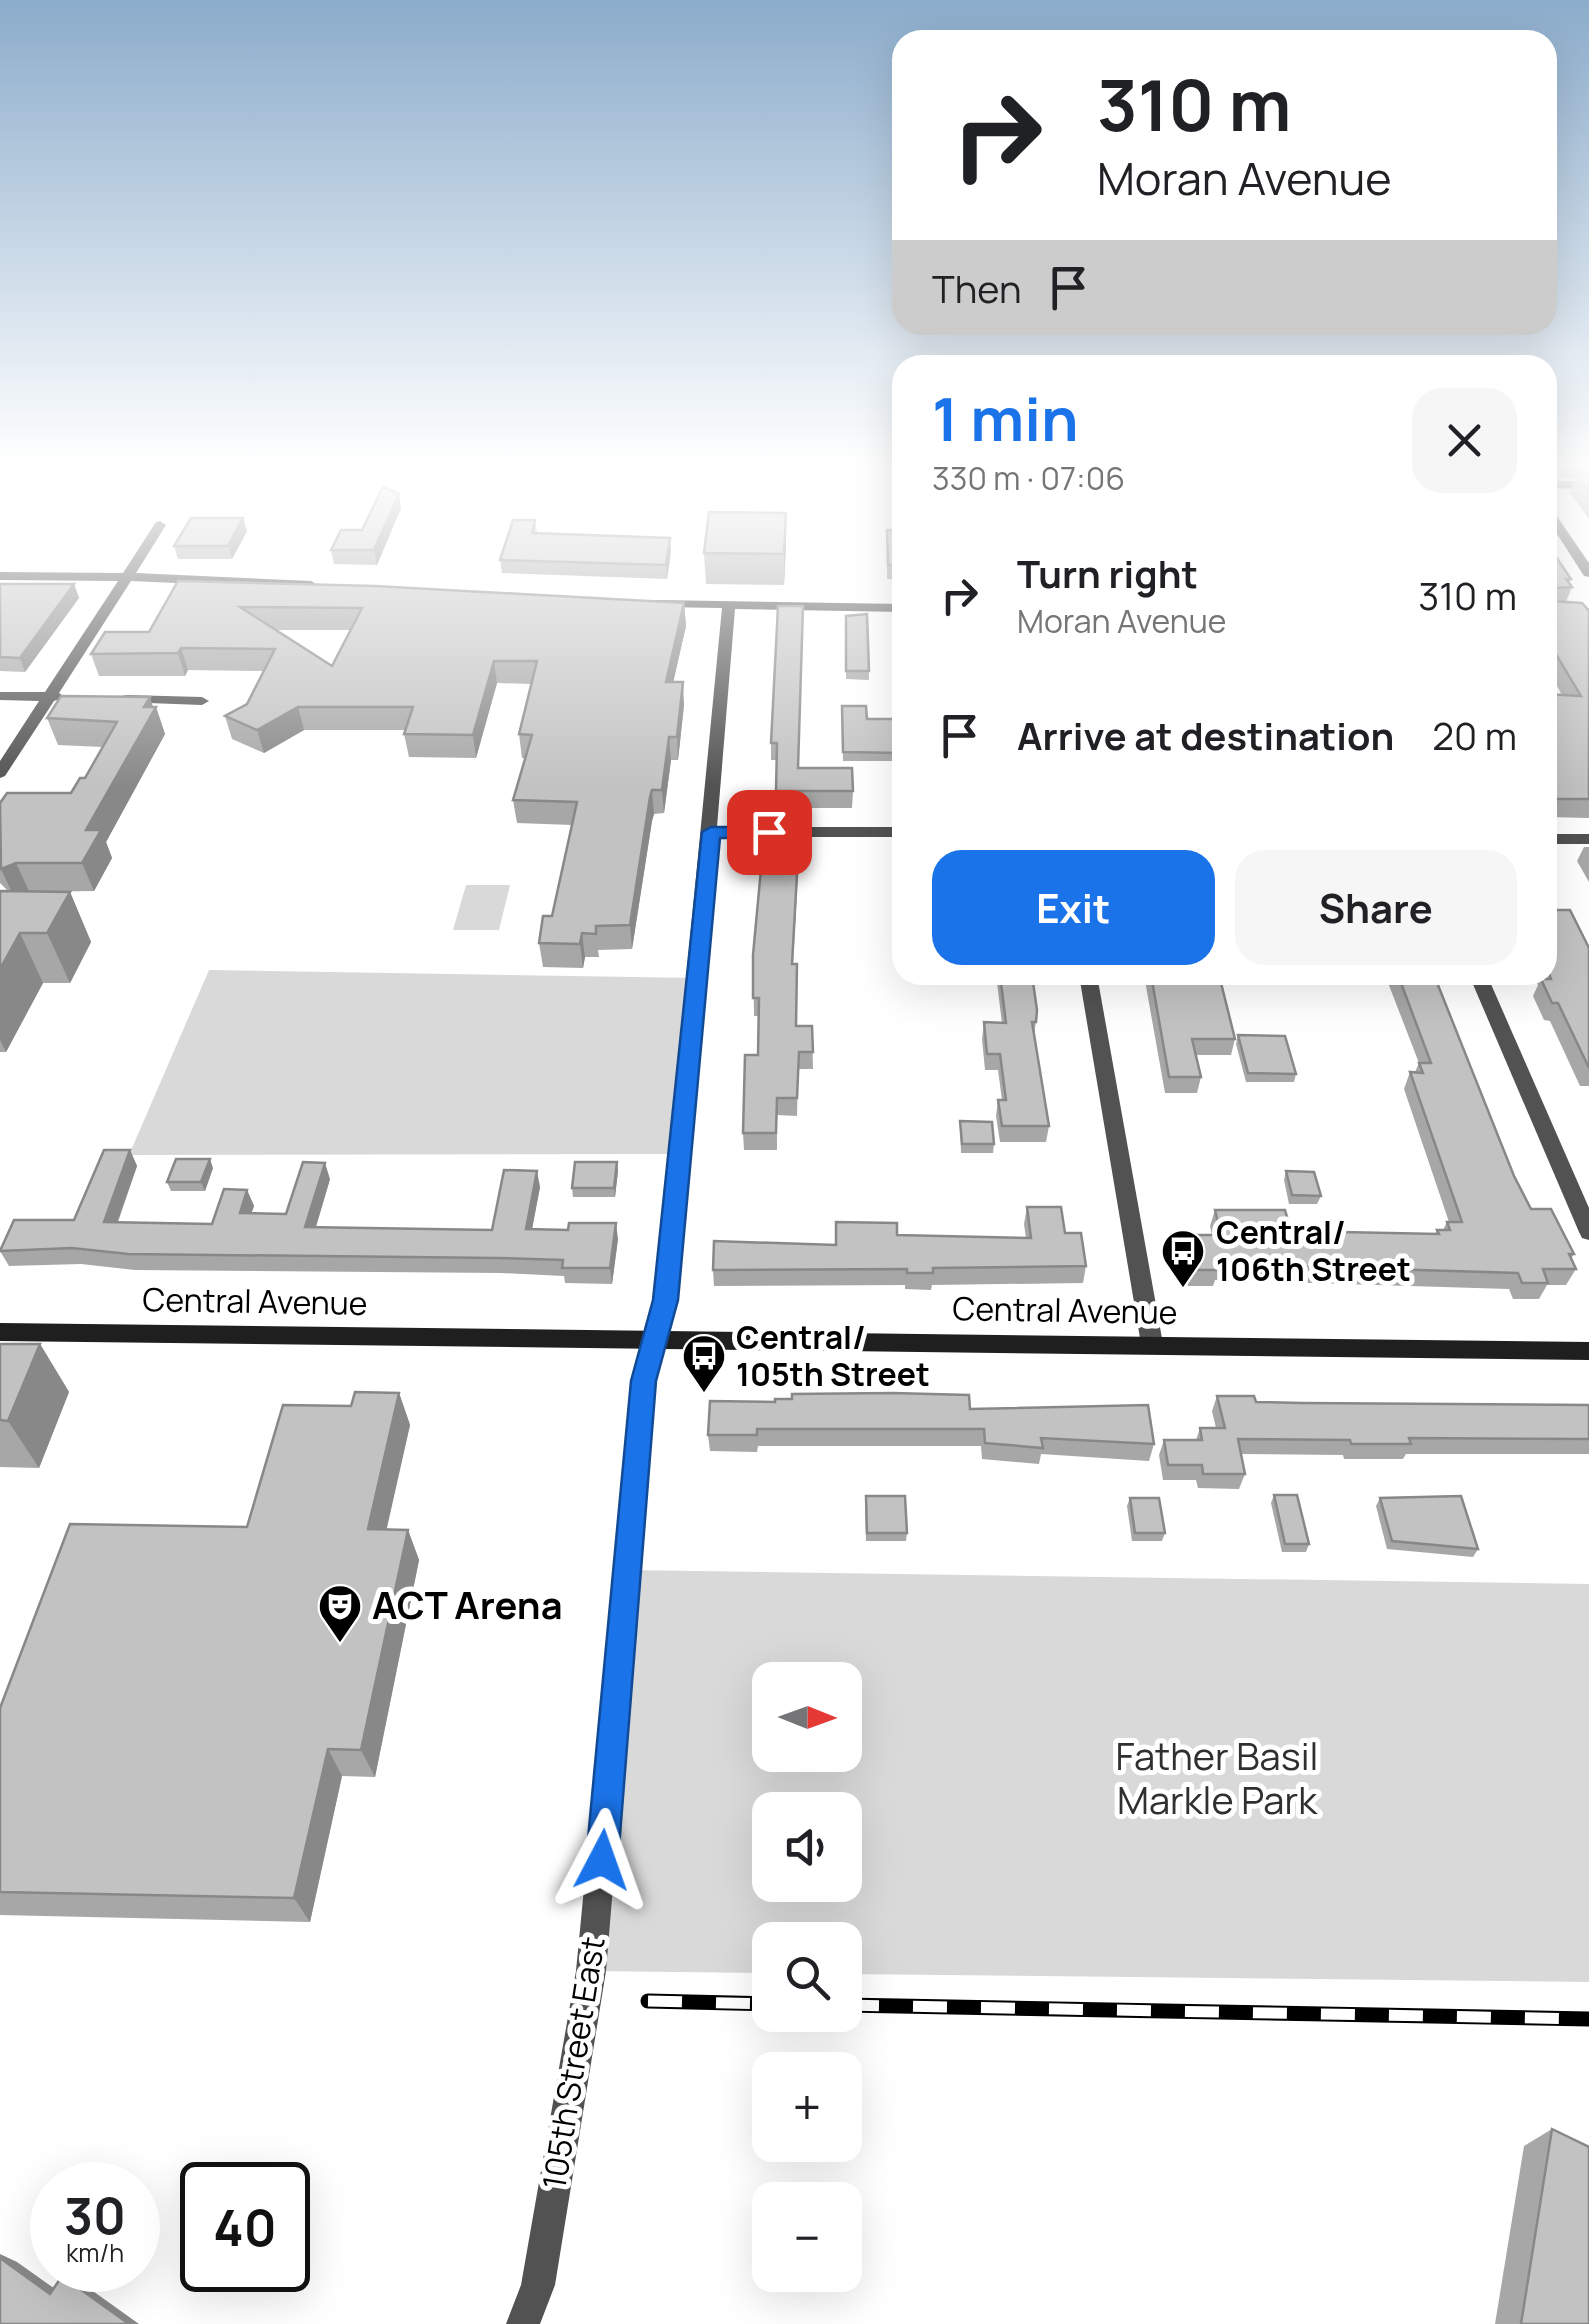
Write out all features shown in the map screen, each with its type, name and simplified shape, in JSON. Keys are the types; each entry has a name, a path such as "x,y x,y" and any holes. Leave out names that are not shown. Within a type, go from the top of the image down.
{"main road":[{"name":"Central Avenue","path":"0,1332 1589,1351"}],"street":[{"path":"0,773 132,570"},
{"path":"0,576 325,586"},
{"path":"652,602 892,608"},
{"name":"105th Street East","path":"523,2324 538,2285 590,1971 644,1381 666,1300 729,606"},
{"path":"0,696 74,698"},
{"path":"111,698 202,701"},
{"path":"711,832 892,832"},
{"path":"1557,839 1589,839"},
{"path":"1090,985 1152,1344"},
{"path":"1482,985 1589,1232"}],"green space":[{"path":"466,885 510,885 499,930 453,930"},
{"path":"209,970 697,978 680,1154 129,1155"},
{"name":"Father Basil Markle Park","path":"626,1570 1589,1584 1589,1982 862,1974 862,1922 752,1922 752,1973 591,1971"}],"building":[{"path":"1557,570 1565,570 1572,587 1557,588"},
{"path":"178,581 375,586 684,603 666,682 683,682 677,737 669,737 662,790 652,790 650,797 630,925 596,926 596,934 582,933 580,944 539,943 543,916 552,916 577,802 513,800 532,735 519,734 537,661 494,661 473,735 404,734 413,707 298,707 257,730 225,716 247,704 275,649 181,648 178,653 91,654 105,632 149,632","holes":["240,607 362,608 332,666"]},
{"path":"0,584 74,584 20,658 0,657"},
{"path":"1557,601 1582,603 1589,611 1589,799 1557,799 1557,695 1581,696 1557,656"},
{"path":"778,606 803,606 798,768 852,768 853,791 776,791 777,743 771,743"},
{"path":"867,614 869,671 846,671 846,616"},
{"path":"61,696 150,697 144,707 156,707 86,830 101,830 82,863 16,863 1,869 0,803 7,793 71,793 80,778 85,778 117,722 47,718"},
{"path":"842,706 866,706 867,719 892,719 892,753 843,752"},
{"path":"764,837 799,838 792,964 797,964 796,1026 812,1026 813,1052 799,1052 797,1098 777,1098 776,1133 743,1133 745,1055 758,1055 759,998 753,998 753,955"},
{"path":"0,891 70,892 47,933 20,933 0,969"},
{"path":"1557,910 1570,910 1589,948 1589,1068 1558,1003 1552,1003 1544,985 1557,985"},
{"path":"1001,985 1033,985 1037,1010 1036,1022 1032,1022 1049,1126 1002,1126 998,1100 1006,1100 1000,1054 987,1054 984,1022 1006,1023"},
{"path":"1153,985 1222,985 1235,1039 1192,1039 1201,1077 1169,1077"},
{"path":"1402,985 1438,985 1514,1176 1531,1209 1551,1209 1574,1254 1569,1254 1576,1269 1543,1269 1548,1283 1522,1283 1518,1273 1217,1264 1218,1270 1193,1270 1185,1235 1221,1235 1215,1210 1285,1210 1291,1231 1439,1234 1437,1230 1450,1230 1447,1222 1462,1222 1410,1072 1423,1073 1419,1063 1431,1063"},
{"path":"1238,1035 1285,1036 1296,1074 1248,1073"},
{"path":"960,1121 992,1122 994,1144 962,1144"},
{"path":"104,1150 130,1150 104,1222 212,1224 224,1189 247,1190 240,1213 286,1214 303,1162 325,1163 305,1227 492,1230 504,1170 537,1171 526,1229 568,1230 569,1223 616,1223 610,1268 562,1268 563,1260 498,1258 128,1254 72,1248 0,1251 14,1220 74,1220"},
{"path":"176,1159 210,1159 201,1182 167,1182"},
{"path":"575,1162 617,1162 614,1188 572,1188"},
{"path":"1286,1171 1314,1172 1321,1196 1292,1195"},
{"path":"1027,1207 1061,1207 1065,1233 1081,1233 1086,1266 933,1268 933,1273 907,1273 907,1269 713,1270 714,1241 836,1245 836,1222 897,1223 897,1235 1031,1238"},
{"path":"0,1344 40,1344 8,1421 0,1420"},
{"path":"355,1392 399,1393 368,1529 408,1530 361,1750 328,1749 294,1898 0,1892 0,1708 70,1524 247,1527 283,1405 351,1406"},
{"path":"792,1394 969,1395 970,1409 1148,1405 1154,1444 1041,1438 1043,1448 985,1443 984,1429 757,1429 757,1435 708,1435 710,1401 775,1402 792,1399"},
{"path":"1217,1396 1254,1396 1256,1402 1589,1405 1589,1439 1409,1438 1411,1444 1351,1444 1350,1440 1238,1439 1245,1474 1203,1474 1202,1465 1168,1465 1164,1440 1202,1440 1200,1428 1225,1428"},
{"path":"1274,1495 1297,1495 1309,1544 1285,1544"},
{"path":"866,1496 905,1496 907,1533 867,1533"},
{"path":"1461,1496 1478,1549 1392,1541 1380,1498"},
{"path":"1130,1498 1159,1498 1165,1533 1135,1533"},
{"path":"1552,2129 1589,2147 1589,2324 1521,2324"},
{"path":"0,2258 30,2280 30,2292 84,2292 129,2324 0,2324"}],"railway":[{"path":"648,2001 752,2004"},
{"path":"862,2005 1589,2019"}],"place":[{"name":"Central/ 106th Street","path":"1183,1289"},
{"name":"Central/ 105th Street","path":"704,1394"},
{"name":"ACT Arena","path":"340,1644"}],"route":[{"path":"602,1860 644,1373 666,1300 711,832 769,832"}]}
